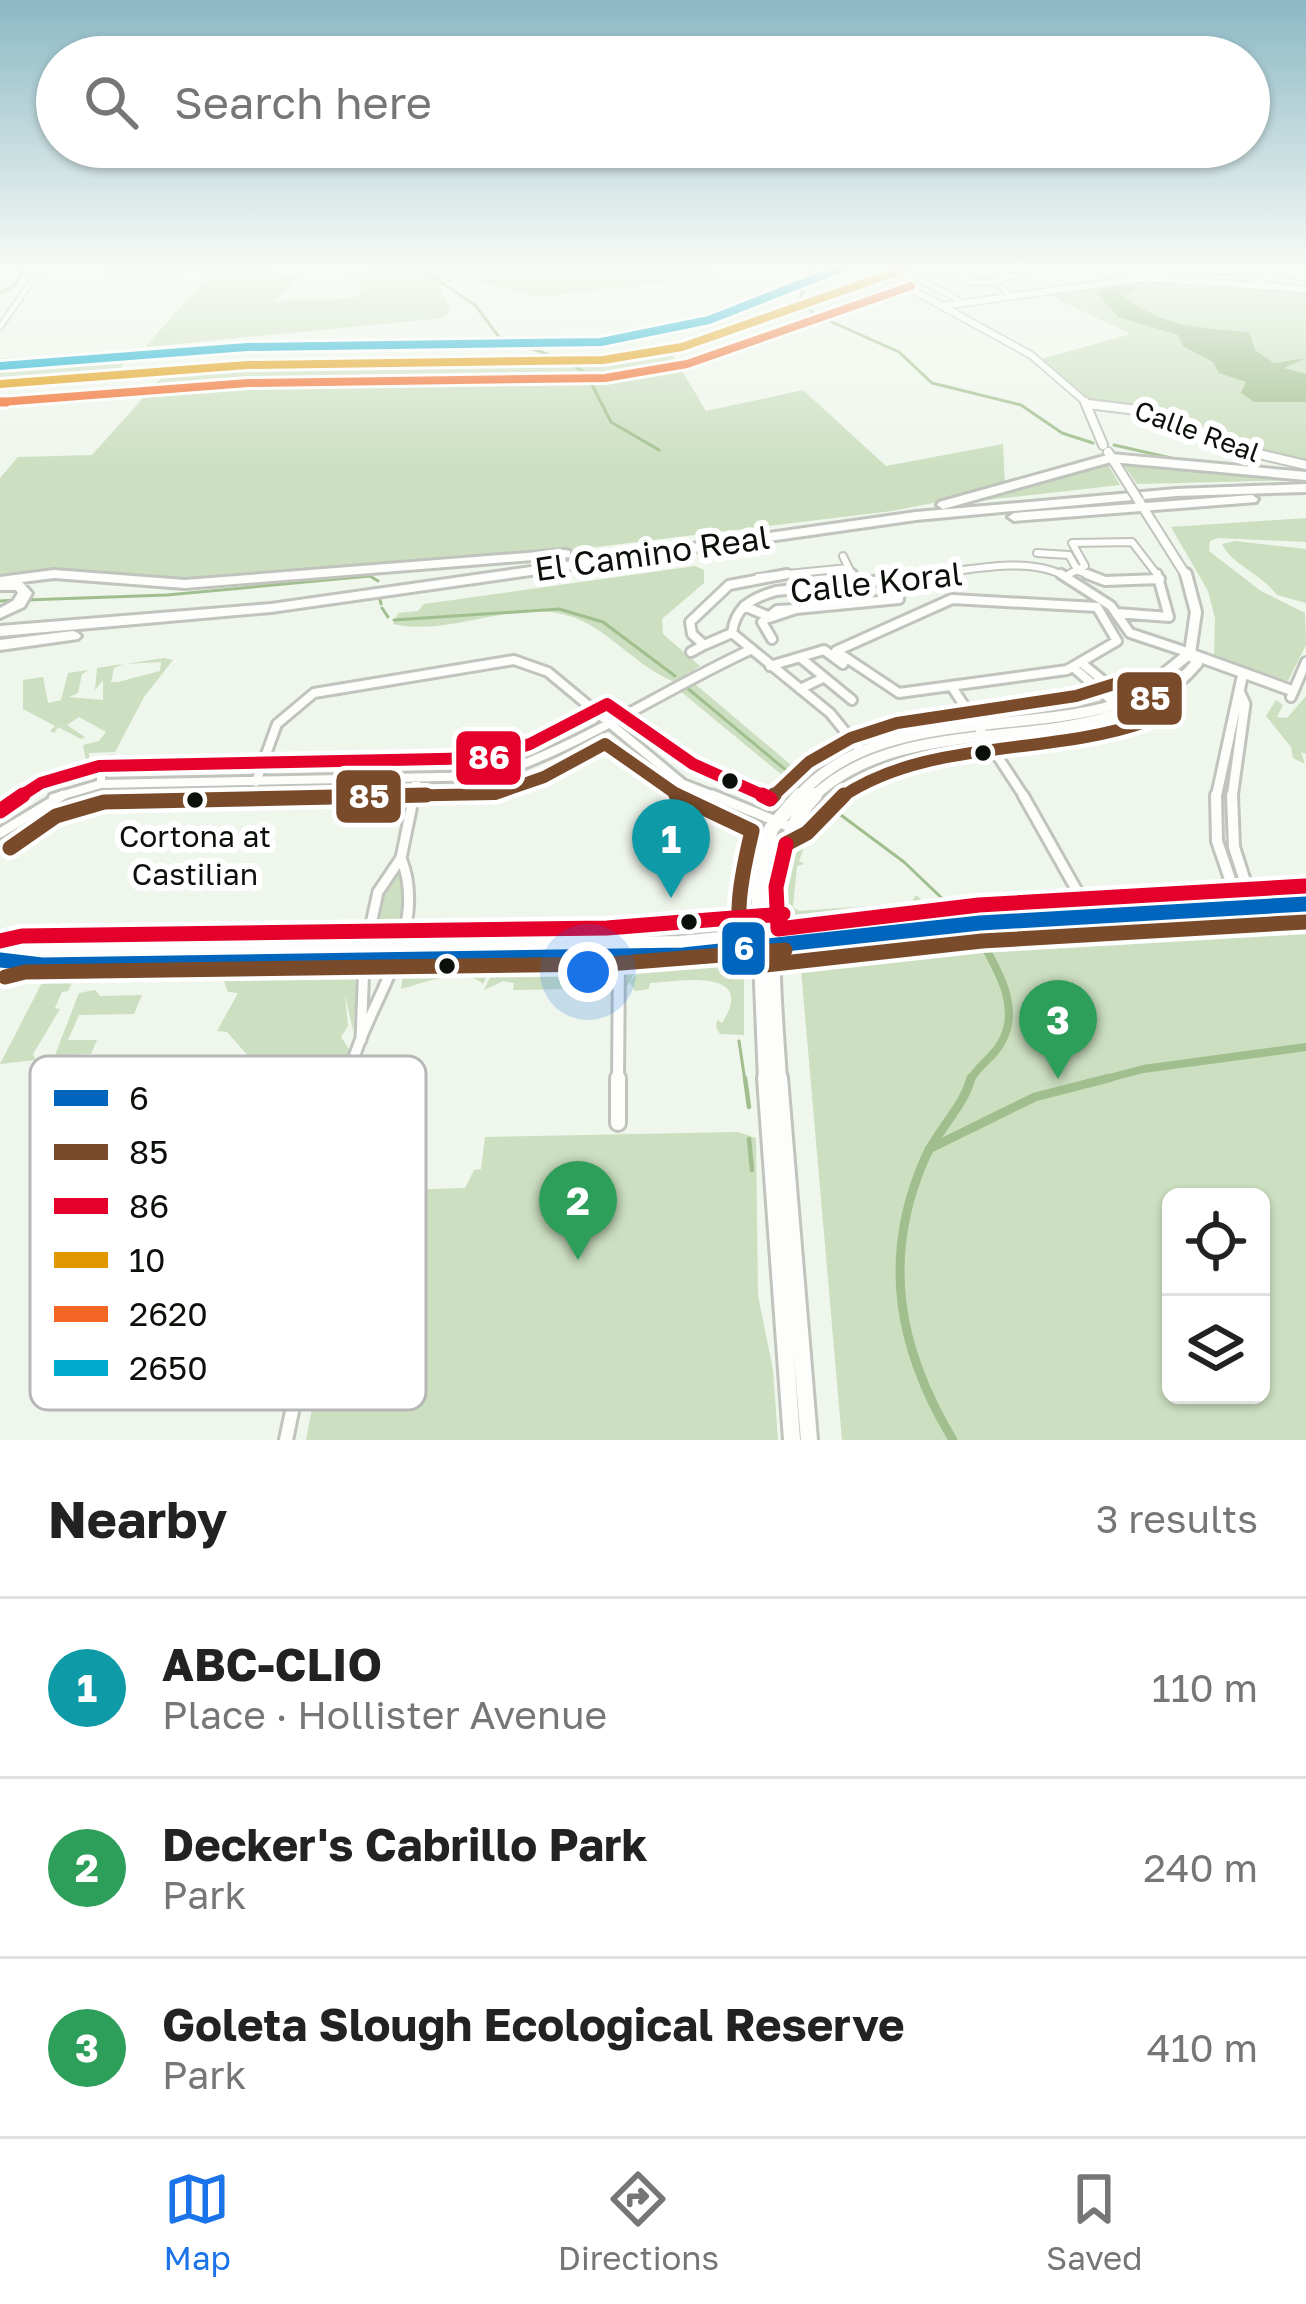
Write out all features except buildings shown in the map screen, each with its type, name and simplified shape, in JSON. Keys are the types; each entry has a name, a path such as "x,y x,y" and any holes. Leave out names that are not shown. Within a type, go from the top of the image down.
{"highway":[{"path":"819,524 981,498 1107,452 1306,485"},
{"path":"780,536 1144,508 1306,485"},
{"name":"El Camino Real","path":"0,627 258,601 614,550 1118,488 1306,485"},
{"name":"El Camino Real","path":"0,627 311,602 1097,496 1306,485"},
{"path":"0,584 54,574 185,584 614,550"},
{"path":"0,584 20,586 22,600 0,614"},
{"path":"0,645 311,602"}],"main road":[{"path":"0,384 272,364 612,358 722,335"},
{"path":"809,1440 759,874 782,823 813,787 860,751 1125,705 1190,653 1197,632 1196,600 1158,527 1107,452 1083,406 1062,378 991,335"},
{"name":"Calle Real","path":"1083,406 1150,413 1241,452 1306,466"},
{"path":"813,787 884,752 978,732"},
{"path":"395,954 619,957 1306,893"},
{"path":"1244,900 1306,904"},
{"path":"2,960 86,965 768,941"},
{"path":"768,941 792,1440"},
{"path":"2,960 22,955 142,953 365,955"},
{"path":"86,965 142,953"}],"street":[{"path":"1037,553 1128,540 1160,579 1166,620 1117,613"},
{"path":"1067,575 1084,564 1070,550"},
{"path":"843,556 857,586"},
{"name":"Calle Koral","path":"732,633 730,622 744,606 770,592 1018,567 1067,575"},
{"path":"704,645 692,634 690,622 729,585 744,579 848,568"},
{"path":"1078,571 1105,580 1160,579"},
{"path":"1067,575 1117,613 1135,635 1292,694 1306,662"},
{"path":"841,587 849,603"},
{"path":"772,639 760,626 769,617 796,609 899,599"},
{"path":"952,599 1100,608 1116,639 1110,650 1078,666 896,692 835,649 952,599"},
{"path":"744,606 769,617"},
{"path":"691,652 732,633 830,713 860,751"},
{"path":"0,832 36,806 96,785 475,778 515,770 671,686 750,650"},
{"path":"770,665 824,650 842,664"},
{"path":"801,658 852,700"},
{"path":"256,782 277,724 288,710 314,694 493,661 522,662 548,672 682,784 782,823"},
{"path":"1078,666 1125,705"},
{"path":"1244,673 1231,755 1212,830 1244,900"},
{"path":"800,689 823,678"},
{"path":"952,687 1045,826 1088,911"},
{"path":"96,785 98,769"},
{"path":"358,1056 365,955 378,892 401,859 417,780"},
{"path":"361,1040 395,954 410,893 401,859"},
{"path":"618,1123 619,957"},
{"path":"286,1440 292,1410"}],"shaded area":[{"path":"156,335 267,335 145,347"},
{"path":"1127,335 1306,335 1306,464 1242,449 1168,416 1088,401 1041,359"},
{"path":"1178,335 1250,335 1255,350 1274,363 1306,358 1284,368 1306,374 1306,402 1254,402 1241,393 1246,382 1219,373 1213,362 1183,346"},
{"path":"668,347 706,411 803,390 886,466 1003,444 1005,489 892,511 547,553 204,581 49,571 0,578 0,478 18,457 92,455 170,368"},
{"path":"130,357 115,374 0,382 0,358"},
{"path":"1121,461 1299,478 1301,480 1137,484"},
{"path":"1107,463 1120,485 977,501 1049,476"},
{"path":"1306,518 1306,542 1210,541 1209,551 1261,591 1305,613 1306,645 1288,681 1214,656 1215,618 1208,591 1171,527"},
{"path":"1235,541 1306,549 1306,603 1277,595 1233,558 1222,544"},
{"path":"695,566 704,570 704,583 662,619 663,634 700,666 675,682 596,628 566,615 524,612 436,626 393,624 398,613 418,611 424,604"},
{"path":"173,660 144,697 115,752 89,753 89,760 114,754 101,762 86,761 83,745 99,741 106,732 79,717 67,725 85,737 58,727 54,733 50,731 55,726 23,709 23,680 43,677 48,703 61,700 68,673 89,670 82,674 78,693 69,697 103,700 103,680 95,690 97,668 123,664 114,668 111,682 118,682 160,671 161,662 125,664"},
{"path":"695,684 803,775 794,785 679,690"},
{"path":"1306,696 1306,754 1301,752 1305,764 1293,758 1291,747 1266,716 1276,700 1283,705 1277,717 1287,718"},
{"path":"796,833 808,837 799,861 804,864 797,866 793,907 799,911 911,903 916,895 930,908 794,923 799,916 782,911 782,882"},
{"path":"399,862 406,895 399,931 377,938 376,909"},
{"path":"1306,913 1306,1440 842,1440 800,958 956,932"},
{"path":"610,962 603,968 614,966 613,989 601,967 597,968 608,981 606,991 588,983 571,989 513,990 514,983 503,981 484,990 493,971 467,971 488,973 483,984 454,976 401,989 405,965 449,969"},
{"path":"644,965 725,965 744,980 744,1035 720,1034 716,1027 731,1004 721,984 650,983 649,989 635,991 630,982"},
{"path":"624,966 638,966 624,990"},
{"path":"352,969 307,976 273,974 316,978 349,973 351,978 359,974 353,1031 345,995 348,1026 341,1037 348,1056 248,1056 227,1032 217,1031 238,993 228,992 224,981 136,972 129,973 177,979 86,978 114,973 91,971"},
{"path":"48,971 75,976 68,991 62,992 55,1008 60,1009 34,1056 30,1061 0,1064"},
{"path":"95,990 100,996 142,995 134,1014 79,1015 68,1040 97,1040 91,1054 55,1055 79,993"},
{"path":"738,1132 756,1138 758,1295 773,1370 778,1440 306,1440 312,1410 426,1410 426,1189 465,1188 474,1170 481,1169 485,1137"}],"waterway":[{"path":"498,335 558,358"},
{"path":"861,335 899,352 932,383 1021,405 1062,433 1093,443"},
{"path":"572,365 586,373 611,422 659,450"},
{"path":"1114,445 1171,458"},
{"path":"26,600 167,595 370,576 378,581"},
{"path":"380,599 381,604"},
{"path":"0,601 16,600"},
{"path":"382,608 388,617"},
{"path":"394,620 559,609 603,622 675,676"},
{"path":"686,687 799,781"},
{"path":"822,801 904,862 949,905"},
{"path":"973,932 982,942"},
{"path":"970,1081 1001,1043 1009,1017 1005,991 982,942"},
{"path":"739,1041 745,1081"},
{"path":"1098,1081 1143,1069 1306,1047"},
{"path":"745,1078 749,1107"},
{"path":"931,1148 971,1078"},
{"path":"931,1148 1035,1097 1109,1078"},
{"path":"749,1139 752,1170"},
{"path":"931,1148 911,1195 903,1231 902,1302 919,1372 953,1440"}],"transit line":[{"name":"2650","path":"0,366 247,347 601,342 634,335"},
{"name":"10","path":"0,384 247,365 603,360 682,347 716,335"},
{"name":"2620","path":"1,402 248,383 605,378 687,364 770,335"},
{"name":"85","path":"770,799 809,762 851,738 897,723 1076,696 1124,681 1137,684 1152,701 1145,722 1114,733 922,764 876,779 840,798 807,833 786,844"},
{"name":"86","path":"0,811 41,783 99,766 488,758 530,744 607,704 693,764 770,799"},
{"name":"85","path":"10,848 56,816 104,802 495,794 544,777 605,744 675,795 752,831 740,884 744,953 756,966 982,941 1306,922"},
{"name":"86","path":"786,844 776,887 778,929 979,905 1305,886"},
{"name":"6","path":"0,960 42,965 683,955 980,923 1306,904"},
{"name":"86","path":"0,941 22,936 607,928 783,914"},
{"name":"85","path":"5,977 25,972 608,964 785,950"}],"place":[{"name":"Cortona at Castilian","path":"195,800"},
{"name":"ABC-CLIO","path":"671,898"},
{"name":"Goleta Slough Ecological Reserve","path":"1058,1079"},
{"name":"Decker's Cabrillo Park","path":"578,1260"}]}
